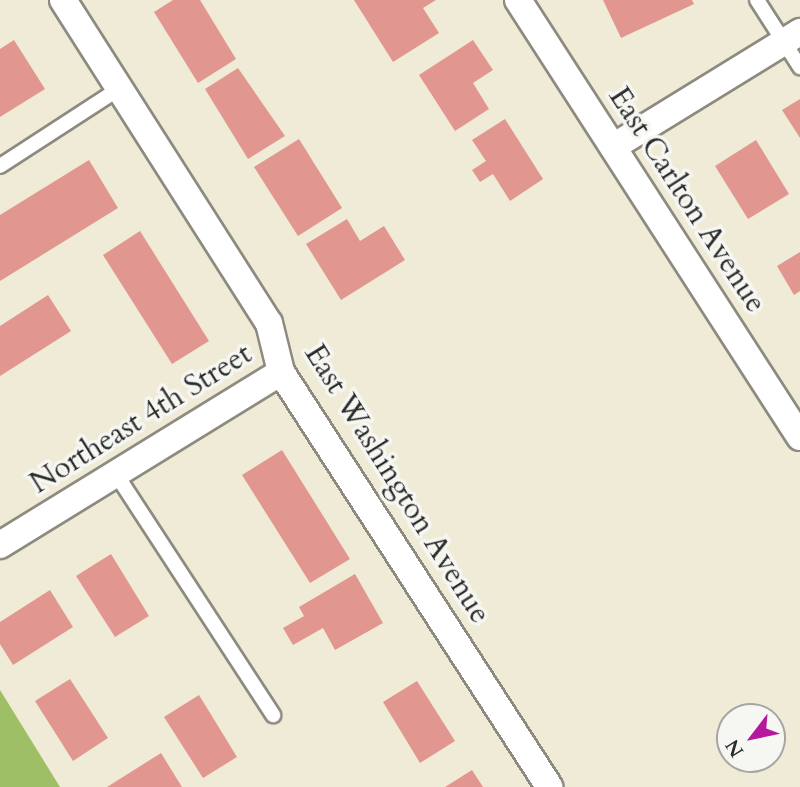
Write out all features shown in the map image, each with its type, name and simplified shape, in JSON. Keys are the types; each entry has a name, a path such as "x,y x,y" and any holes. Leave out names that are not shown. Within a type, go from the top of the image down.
{"street":[{"name":"East Washington Avenue","path":"63,0 269,323 281,372 549,787"},
{"name":"East Carlton Avenue","path":"519,0 800,437"},
{"path":"614,147 792,37"},
{"name":"Northeast 4th Street","path":"0,545 281,372"}],"lane":[{"path":"757,0 792,37 800,66"},
{"path":"0,166 120,88"},
{"path":"116,474 273,715"}],"green space":[{"path":"0,690 60,787 0,787"}],"building":[{"path":"173,0 200,0 236,59 198,83 154,12"},
{"path":"354,0 436,0 423,8 439,33 393,62"},
{"path":"603,0 692,0 694,4 621,38"},
{"path":"14,40 45,89 0,117 0,49"},
{"path":"473,40 493,70 473,83 489,109 455,131 419,75"},
{"path":"238,68 285,136 248,159 205,89"},
{"path":"800,99 800,138 782,110"},
{"path":"505,119 543,179 510,201 493,174 480,182 472,170 486,161 472,140"},
{"path":"299,139 342,208 298,236 254,167"},
{"path":"756,140 789,194 748,219 715,166"},
{"path":"89,160 118,208 0,281 0,215"},
{"path":"347,219 360,241 384,226 405,260 341,300 306,244"},
{"path":"140,231 209,341 172,364 103,255"},
{"path":"800,252 800,291 794,295 777,266"},
{"path":"48,295 71,331 0,376 0,326"},
{"path":"282,450 350,559 310,583 242,475"},
{"path":"111,554 149,616 115,637 76,576"},
{"path":"355,574 383,623 335,650 323,628 293,645 283,628 304,616 299,607"},
{"path":"50,590 73,627 13,665 0,644 0,622"},
{"path":"70,679 108,738 73,761 35,701"},
{"path":"417,681 455,741 420,763 383,702"},
{"path":"199,695 237,757 203,778 164,717"},
{"path":"161,753 182,787 107,787"},
{"path":"472,770 483,787 445,787"}]}
